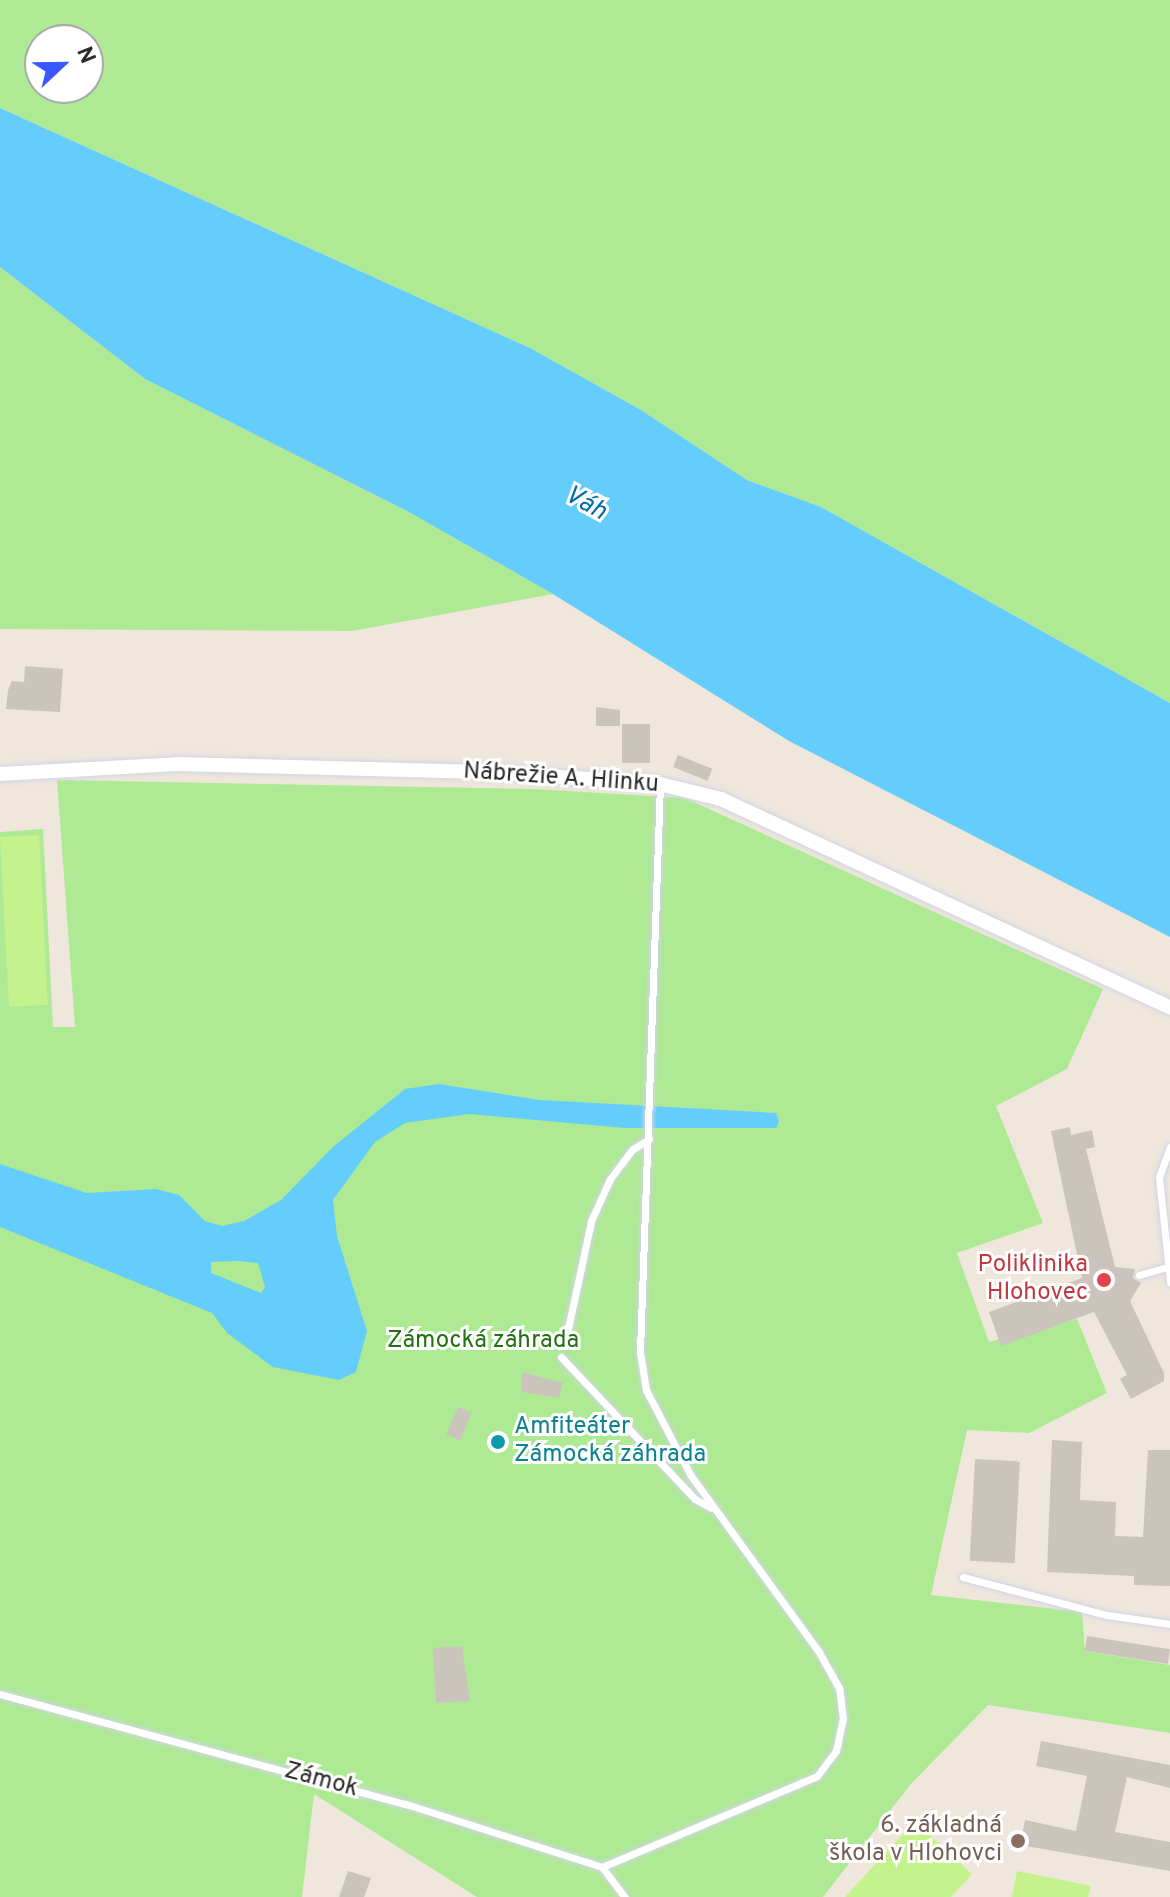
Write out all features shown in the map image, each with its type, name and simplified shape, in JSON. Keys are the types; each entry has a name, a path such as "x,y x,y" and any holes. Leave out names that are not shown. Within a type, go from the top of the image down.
{"street":[{"name":"Nábrežie A. Hlinku","path":"0,774 177,764 493,772 660,784 721,799 1170,1007"}],"lane":[{"path":"625,1897 602,1867 817,1776 836,1751 843,1719 839,1688 683,1463 646,1390 640,1351 660,784"},
{"path":"566,1338 591,1221 610,1179 633,1149 649,1136"},
{"path":"1170,1147 1159,1177 1170,1282"},
{"path":"1139,1275 1167,1267"},
{"path":"561,1357 695,1499 716,1511"},
{"path":"963,1577 1107,1615 1170,1624"},
{"name":"Zámok","path":"0,1694 406,1804 602,1867"}],"green space":[{"path":"0,0 1170,0 1170,703 821,507 747,480 641,410 530,348 0,108"},
{"path":"0,267 145,379 407,511 553,594 352,631 0,629"},
{"name":"Zámocká záhrada","path":"57,780 533,789 685,798 1103,989 1067,1069 996,1106 1043,1223 957,1253 989,1342 1077,1319 1107,1393 1029,1433 967,1430 931,1595 1082,1612 1085,1651 1170,1665 1170,1733 988,1705 910,1785 823,1897 477,1897 314,1794 302,1897 0,1897 0,832 43,829 53,1027 75,1027"},
{"path":"39,835 48,1005 9,1007 0,837"},
{"path":"915,1821 972,1874 951,1897 845,1897"},
{"path":"1017,1871 1091,1886 1088,1897 1012,1897"}],"water":[{"name":"Váh","path":"0,108 530,348 641,410 747,480 821,507 1170,703 1170,937 789,741 553,594 407,511 145,379 0,267"},
{"path":"439,1084 540,1100 776,1113 779,1121 776,1128 625,1128 469,1114 405,1123 375,1142 333,1200 337,1236 367,1331 356,1372 339,1380 273,1367 227,1333 212,1313 0,1227 0,1164 87,1193 156,1189 179,1195 205,1221 222,1226 244,1221 281,1200 334,1146 405,1089","holes":["211,1262 258,1263 265,1287 261,1293 211,1273"]}],"building":[{"path":"25,666 63,669 60,712 6,709 8,690 12,681 24,682"},
{"path":"596,707 620,710 620,726 596,726"},
{"path":"622,724 650,724 650,763 622,763"},
{"path":"678,755 712,769 707,781 673,767"},
{"path":"1070,1127 1071,1135 1092,1130 1095,1147 1086,1149 1115,1267 1135,1269 1133,1278 1141,1283 1130,1301 1164,1373 1164,1381 1131,1399 1120,1379 1127,1375 1094,1312 1001,1346 989,1312 1082,1278 1051,1131"},
{"path":"522,1372 563,1383 559,1398 522,1392"},
{"path":"458,1407 472,1413 460,1440 446,1435"},
{"path":"1052,1440 1082,1442 1080,1500 1116,1502 1115,1536 1143,1537 1148,1450 1170,1450 1170,1586 1134,1585 1134,1576 1047,1572"},
{"path":"975,1459 1020,1461 1015,1563 970,1561"},
{"path":"1087,1636 1170,1649 1168,1664 1085,1651"},
{"path":"462,1646 470,1701 436,1703 433,1648"},
{"path":"1041,1741 1170,1765 1170,1788 1127,1777 1115,1832 1170,1842 1170,1871 1020,1845 1025,1820 1076,1831 1087,1776 1036,1766"},
{"path":"348,1871 371,1878 364,1897 339,1897"}],"place":[{"name":"Poliklinika Hlohovec","path":"1104,1280"},
{"name":"Amfiteáter Zámocká záhrada","path":"498,1442"},
{"name":"6. základná škola v Hlohovci","path":"1018,1841"}]}
